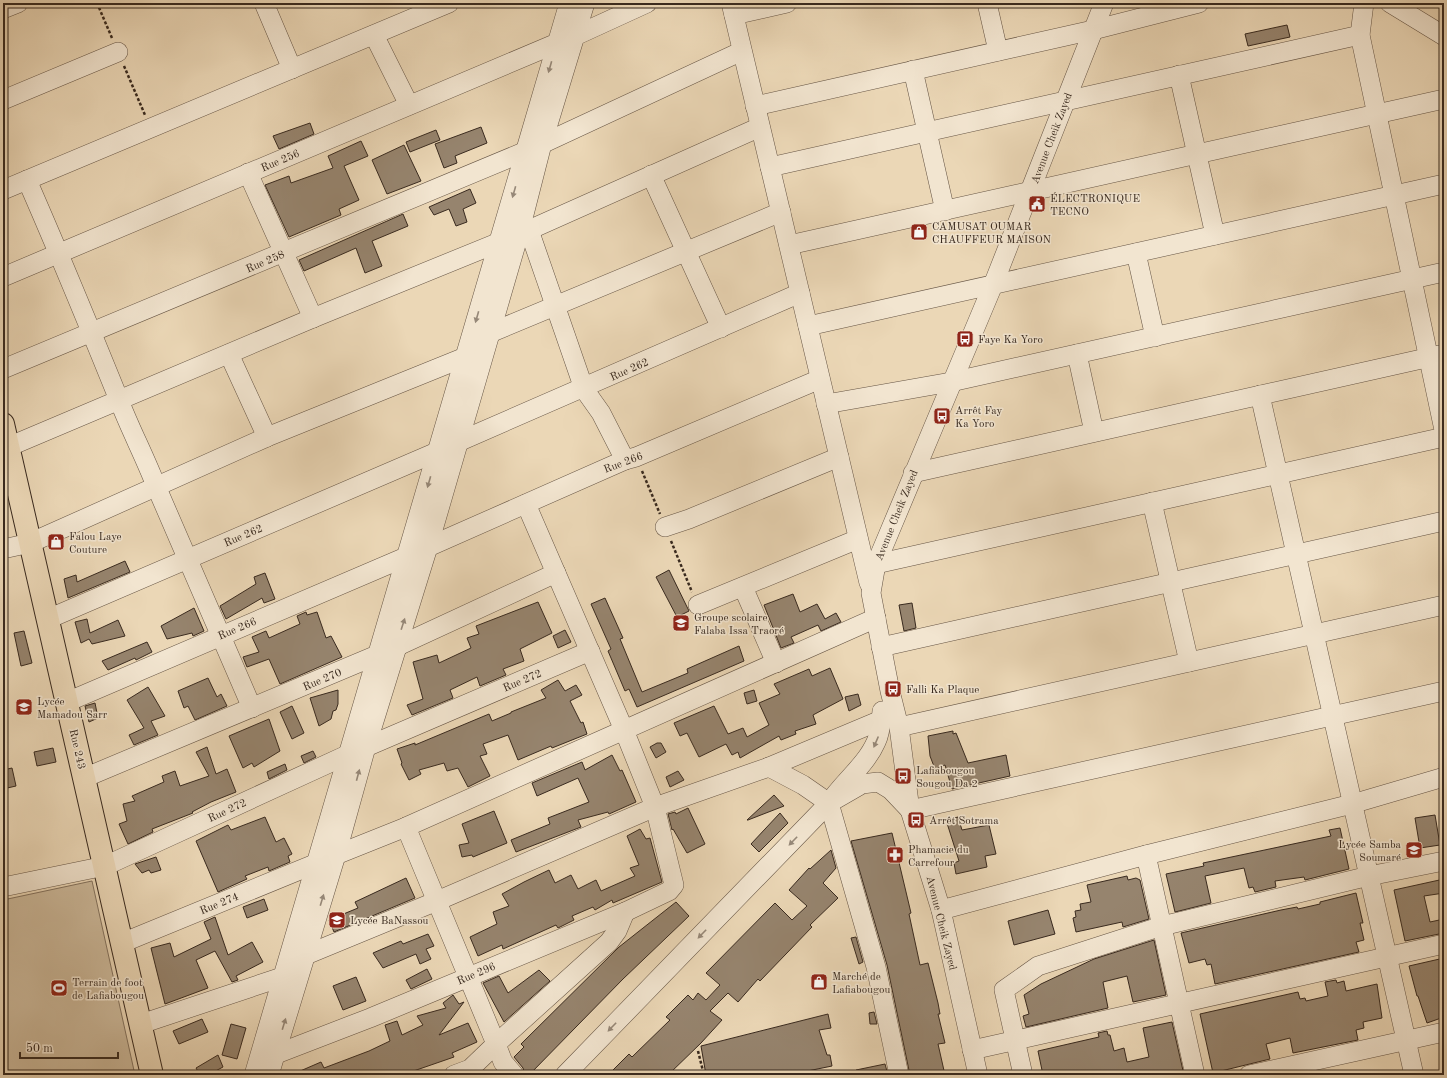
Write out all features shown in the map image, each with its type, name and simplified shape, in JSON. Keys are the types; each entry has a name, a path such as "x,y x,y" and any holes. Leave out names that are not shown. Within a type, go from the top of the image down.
{"main road":[{"name":"Rue 243","path":"3,424 152,1075"}],"street":[{"path":"3,10 18,3"},
{"path":"264,3 292,69"},
{"path":"3,190 449,3"},
{"path":"269,1075 298,953 316,863 396,647 428,548 490,333 524,232 534,147 557,43 569,3"},
{"path":"254,1075 282,977 298,953 336,855 379,655 465,357 499,242 575,36 585,3"},
{"path":"575,36 647,3"},
{"path":"787,3 732,9 871,593"},
{"path":"987,3 998,51"},
{"name":"Avenue Cheik Zayed","path":"978,1075 941,910 910,810 899,727 890,691 871,593 876,564 951,382 993,285 1104,3"},
{"path":"755,106 1093,30 1199,3"},
{"path":"1364,3 1360,35 1412,279 1436,356 1444,430"},
{"path":"1390,3 1444,36"},
{"path":"374,34 409,105"},
{"path":"770,167 1360,35"},
{"name":"Rue 256","path":"3,277 557,43"},
{"name":"Rue 258","path":"3,369 93,333 534,147 742,51"},
{"path":"3,100 118,52"},
{"path":"913,70 945,210"},
{"path":"1179,76 1215,235"},
{"path":"789,245 1444,99"},
{"path":"8,447 313,318 524,232 760,127"},
{"path":"248,173 313,318"},
{"path":"651,175 721,328"},
{"path":"27,180 93,333 119,401 144,452 156,486 189,559 252,708"},
{"path":"808,326 1444,184"},
{"path":"490,333 781,212"},
{"path":"524,232 556,306 584,388 601,413 625,460"},
{"path":"1136,253 1155,337"},
{"path":"826,404 951,382 1444,272"},
{"name":"Rue 262","path":"458,442 800,293"},
{"path":"230,354 267,437"},
{"path":"1077,354 1094,432"},
{"path":"913,473 1436,356"},
{"path":"3,549 30,543 267,437 465,357"},
{"name":"Rue 266","path":"428,548 625,460 636,457 820,379"},
{"path":"1260,395 1414,1075"},
{"path":"876,564 1444,437"},
{"name":"Rue 262","path":"48,619 439,451"},
{"path":"665,527 689,519 839,457"},
{"path":"1152,502 1189,662"},
{"path":"526,504 624,730 654,807"},
{"path":"881,647 1444,521"},
{"path":"698,605 858,539"},
{"name":"Rue 266","path":"67,702 220,635 408,556"},
{"name":"Rue 270","path":"84,778 379,655 556,573"},
{"path":"743,587 776,663"},
{"path":"899,727 1444,605"},
{"path":"336,855 406,827 876,618"},
{"name":"Rue 272","path":"3,887 105,866 358,750 590,651"},
{"path":"565,1075 829,804 837,792 870,754 877,740 882,709 890,691"},
{"path":"829,804 862,784 878,782 891,790 910,810 1444,691"},
{"path":"298,953 437,901 654,807 769,767 881,720"},
{"path":"769,767 803,785 829,804 876,967 900,1075"},
{"path":"941,910 1146,855 1352,804 1444,777"},
{"name":"Rue 296","path":"274,1055 370,1018 625,912 669,891 674,885 654,807"},
{"path":"406,827 469,976 503,1062 514,1075"},
{"path":"1146,855 1195,1075"},
{"path":"1023,1075 1004,990 1038,966 1162,926 1369,876 1444,861"},
{"name":"Rue 274","path":"122,943 316,863"},
{"path":"454,1075 470,1068 609,942 617,931 625,912"},
{"path":"972,1050 1444,944"},
{"path":"141,1024 282,977"},
{"path":"1249,1075 1444,1032"}],"path":[{"path":"698,1051 704,1075"}],"shaded area":[{"name":"Terrain de foot de Lafiabougou","path":"92,881 135,1075 3,1075 3,900"}],"building":[{"path":"1287,25 1290,37 1248,46 1245,34"},
{"path":"310,123 314,134 279,149 273,136"},
{"path":"481,127 487,143 455,156 457,163 444,168 435,144"},
{"path":"436,130 440,140 410,152 406,142"},
{"path":"361,141 368,156 344,166 359,200 339,209 341,215 289,237 265,185 289,176 291,183 333,168 328,156"},
{"path":"404,145 421,181 387,194 372,160"},
{"path":"470,189 476,203 463,209 467,222 456,226 449,209 434,215 429,207"},
{"path":"403,214 408,226 372,241 382,266 365,273 356,248 304,271 299,260"},
{"path":"125,561 130,572 68,598 64,579 76,575 77,582"},
{"path":"669,570 689,611 677,617 656,577"},
{"path":"265,573 275,599 264,603 262,598 226,619 220,606 256,584 254,577"},
{"path":"793,594 800,612 817,604 825,619 836,613 841,622 821,631 818,625 791,637 794,643 781,648 764,605"},
{"path":"605,598 623,638 620,639 642,692 688,673 687,669 739,646 744,661 637,707 629,689 625,691 608,651 611,649 591,604"},
{"path":"538,602 552,633 520,649 524,661 503,669 506,675 480,686 477,677 450,690 453,698 412,715 407,705 423,699 413,662 437,655 439,663 471,648 467,638 479,634 476,626"},
{"path":"912,603 916,628 904,631 899,605"},
{"path":"194,608 204,631 193,636 192,633 167,639 161,626"},
{"path":"306,612 307,615 317,612 326,638 331,636 342,657 280,684 269,659 247,667 243,657 259,652 252,637 266,631 269,638 300,624 297,616"},
{"path":"87,619 90,633 118,620 125,636 92,644 89,639 81,643 75,622"},
{"path":"565,630 571,642 558,648 553,636"},
{"path":"24,631 32,663 21,666 14,633"},
{"path":"147,642 152,652 136,660 135,658 108,670 102,661"},
{"path":"830,668 843,699 813,715 816,724 795,731 796,734 781,740 779,736 740,758 738,752 732,755 726,744 699,757 687,733 680,736 674,723 714,706 728,734 743,728 747,737 769,725 759,703 780,694 774,684 809,669 812,676"},
{"path":"208,678 217,697 221,694 227,706 195,720 188,706 184,708 178,691"},
{"path":"558,680 565,691 576,685 582,695 570,701 581,723 583,722 587,734 552,748 551,746 518,760 508,735 483,744 487,754 480,756 490,776 468,787 458,768 447,771 444,763 419,770 421,774 409,780 401,764 402,763 397,749 415,743 415,745 489,714 492,721 546,698 541,690"},
{"path":"148,687 165,716 151,721 158,735 134,745 129,735 144,728 127,700"},
{"path":"338,690 338,704 336,710 333,711 331,719 319,726 310,698"},
{"path":"754,690 757,701 747,704 744,693"},
{"path":"858,694 861,705 849,711 845,697"},
{"path":"95,703 98,718 89,722 85,706"},
{"path":"292,706 304,733 292,739 280,712"},
{"path":"269,719 280,751 254,767 252,763 243,768 229,736"},
{"path":"953,731 953,734 956,733 968,763 1006,755 1010,776 952,789 945,765 935,769 930,756 928,736"},
{"path":"657,743 661,743 666,752 656,758 650,747"},
{"path":"207,747 216,774 227,769 236,792 211,802 192,812 193,813 152,829 153,832 128,844 119,824 127,821 123,804 135,801 132,796 164,782 162,776 175,771 180,786 209,776 196,752"},
{"path":"53,748 56,762 37,766 34,752"},
{"path":"313,751 316,757 304,763 301,756"},
{"path":"612,755 620,771 622,770 636,802 609,814 608,812 578,820 581,827 516,852 511,840 550,824 548,818 589,802 578,778 537,796 532,783 582,762 585,770"},
{"path":"285,764 287,770 269,779 267,772"},
{"path":"12,768 16,786 3,789 3,770"},
{"path":"678,771 684,780 670,787 666,777"},
{"path":"774,795 784,806 747,820"},
{"path":"688,808 705,844 687,853 673,829 672,830 668,814 675,812 676,814"},
{"path":"494,811 507,843 473,857 472,855 462,857 459,845 469,843 462,824"},
{"path":"780,813 788,823 759,852 751,844"},
{"path":"1435,815 1440,845 1420,848 1415,818"},
{"path":"265,817 276,842 284,838 292,854 288,856 290,862 269,871 268,867 245,876 247,879 218,892 196,841 228,825 231,830"},
{"path":"958,817 962,830 989,825 996,854 985,856 987,867 956,874 954,863 959,861 946,820"},
{"path":"1340,828 1349,869 1305,880 1304,877 1275,881 1276,887 1255,892 1253,887 1249,888 1244,868 1205,876 1211,903 1175,912 1166,874 1204,866 1203,863 1331,836 1329,830"},
{"path":"640,829 646,839 650,838 662,882 613,903 612,900 595,910 593,907 572,916 574,920 558,928 556,925 503,949 502,945 478,956 470,937 497,924 493,912 509,906 502,894 549,870 555,883 571,875 578,889 596,880 601,891 635,876 630,868 639,865 627,836"},
{"path":"892,833 911,913 909,914 920,965 928,963 938,1003 940,1014 938,1014 945,1043 938,1044 945,1075 910,1075 887,965 851,841"},
{"path":"831,850 836,868 823,883 838,898 810,925 812,927 760,981 758,979 738,1002 728,993 710,1011 722,1020 701,1043 668,1075 608,1075 629,1054 632,1057 670,1020 666,1017 688,995 693,1000 698,993 706,1000 720,985 706,973 775,903 792,920 807,906 789,890 809,868 810,869"},
{"path":"156,857 161,870 151,873 149,870 142,873 135,864"},
{"path":"1127,876 1128,880 1136,878 1140,880 1149,919 1123,927 1122,922 1076,932 1073,918 1076,917 1075,911 1081,910 1080,904 1091,902 1087,885"},
{"path":"406,878 415,898 334,932 329,920 358,908 355,902"},
{"path":"1444,879 1444,893 1424,896 1430,922 1444,919 1444,933 1405,941 1394,890"},
{"path":"1356,893 1363,923 1360,923 1364,940 1356,942 1359,952 1215,984 1211,964 1207,965 1205,959 1189,963 1181,933 1281,910 1297,907 1298,909 1320,904 1320,902"},
{"path":"264,899 268,910 247,918 243,907"},
{"path":"676,902 689,916 623,979 529,1075 525,1075 523,1068 514,1057 524,1047 521,1044 619,947"},
{"path":"1048,910 1055,934 1014,945 1008,921"},
{"path":"215,917 228,955 252,942 263,962 236,976 238,980 232,982 215,951 196,960 208,988 165,1004 151,948 170,943 174,957 211,939 204,922"},
{"path":"428,934 434,946 426,949 431,959 420,964 416,954 383,968 373,953 401,941 403,944"},
{"path":"856,937 863,962 859,964 851,938"},
{"path":"1154,940 1166,995 1133,1002 1127,976 1103,982 1108,1008 1026,1027 1023,1016 1029,1014 1024,995 1041,984 1094,959"},
{"path":"1444,958 1444,1017 1427,1023 1417,996 1409,966"},
{"path":"427,969 432,979 411,989 406,980"},
{"path":"539,970 550,981 504,1022 483,983 499,976 508,993"},
{"path":"356,977 366,1001 343,1010 333,986"},
{"path":"1336,980 1337,983 1344,981 1346,991 1377,984 1382,1018 1363,1022 1364,1028 1356,1030 1358,1040 1293,1053 1290,1038 1266,1044 1270,1059 1213,1073 1200,1014 1298,992 1300,999 1305,998 1306,1001 1328,996 1325,982"},
{"path":"453,995 459,1004 464,1002 439,1035 468,1023 477,1042 452,1053 454,1057 402,1075 291,1075 321,1062 324,1068 369,1051 390,1041 385,1025 397,1021 402,1035 423,1025 417,1016 446,1008 443,1003"},
{"path":"874,1012 877,1024 870,1024 869,1013"},
{"path":"828,1014 831,1028 819,1030 827,1055 830,1055 832,1066 788,1075 706,1075 701,1046"},
{"path":"202,1019 208,1032 179,1044 173,1031"},
{"path":"1172,1022 1184,1075 1043,1075 1038,1051 1099,1037 1098,1033 1107,1031 1108,1035 1110,1035 1114,1051 1124,1048 1127,1062 1149,1057 1143,1028"},
{"path":"231,1024 246,1028 237,1059 222,1055"},
{"path":"218,1055 223,1067 208,1075 200,1075 196,1068"},
{"path":"885,1064 888,1075 856,1075 856,1070"}],"place":[{"name":"ÉLECTRONIQUE TECNO","path":"1037,204"},
{"name":"CAMUSAT OUMAR CHAUFFEUR MAISON","path":"919,232"},
{"name":"Faye Ka Yoro","path":"965,339"},
{"name":"Arrêt Fay Ka Yoro","path":"942,416"},
{"name":"Falou Laye Couture","path":"56,542"},
{"name":"Groupe scolaire Falaba Issa Traoré","path":"681,623"},
{"name":"Falli Ka Plaque","path":"893,689"},
{"name":"Lycée Mamadou Sarr","path":"24,707"},
{"name":"Lafiabougou Sougou Da 2","path":"903,776"},
{"name":"Arrêt Sotrama","path":"916,820"},
{"name":"Lycée Samba Soumaré","path":"1414,850"},
{"name":"Phamacie du Carrefour","path":"895,855"},
{"name":"Lycée BaNassou","path":"337,920"},
{"name":"Marché de Lafiabougou","path":"819,982"},
{"name":"Terrain de foot de Lafiabougou","path":"59,988"}]}
